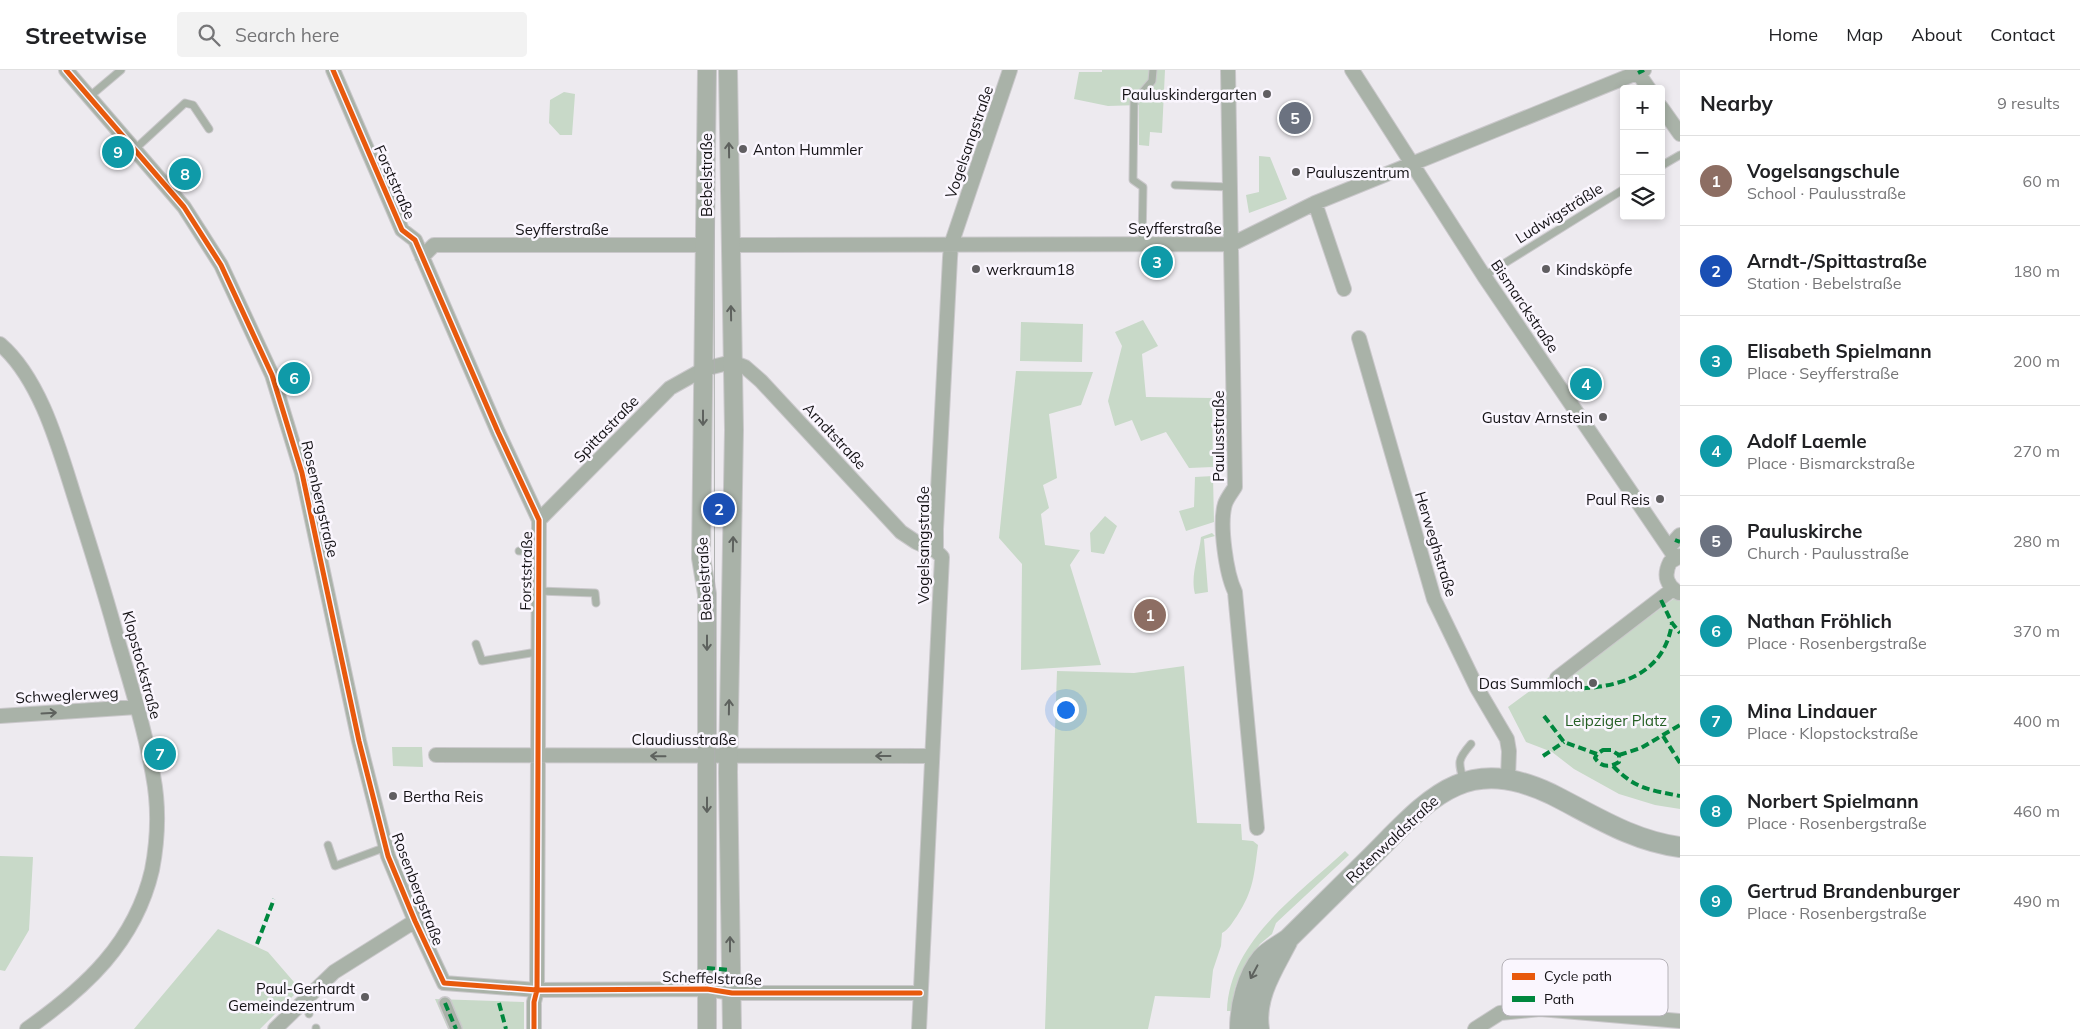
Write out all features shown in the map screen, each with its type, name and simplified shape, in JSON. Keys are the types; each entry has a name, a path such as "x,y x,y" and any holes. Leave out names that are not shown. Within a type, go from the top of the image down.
{"main road":[{"name":"Rotenwaldstraße","path":"1252,1027 1263,991 1288,939 1423,806 1436,795 1464,782 1489,778 1508,778 1551,794 1582,812 1646,840 1680,847"}],"street":[{"name":"Rosenbergstraße","path":"66,70 184,207 221,265 272,375 302,473 359,741 386,847 415,921 444,984"},
{"name":"Forststraße","path":"333,70 402,230 415,240 498,432 539,520 536,754 537,990 534,1002 534,1029"},
{"name":"Bebelstraße","path":"707,70 701,558 707,594 707,1029"},
{"name":"Bebelstraße","path":"728,70 733,526 728,755 732,1029"},
{"name":"Vogelsangstraße","path":"919,1029 942,558 936,551 952,245 1010,70"},
{"name":"Paulusstraße","path":"1228,70 1235,487 1225,504 1224,525 1228,578 1235,592 1258,828"},
{"name":"Bismarckstraße","path":"1352,70 1484,276 1675,553"},
{"name":"Seyfferstraße","path":"730,245 1232,244 1315,203 1413,165 1639,71"},
{"path":"1639,71 1647,85"},
{"path":"1665,113 1680,134"},
{"path":"1315,203 1344,289"},
{"name":"Seyfferstraße","path":"422,256 434,245 706,245"},
{"name":"Herweghstraße","path":"1359,338 1434,599 1477,688 1507,740 1509,751 1508,778"},
{"name":"Klopstockstraße","path":"0,344 19,365 35,390 63,461 104,587 137,708 153,775 156,805 157,838 151,872 129,929 109,958 70,998 27,1029"},
{"path":"704,369 732,362"},
{"name":"Arndtstraße","path":"732,362 744,367 761,381 901,532 916,542 936,551"},
{"name":"Spittastraße","path":"539,520 670,388 704,369"},
{"path":"1557,678 1676,591 1666,576 1666,569 1675,553 1680,535"},
{"name":"Schweglerweg","path":"0,716 137,708"},
{"name":"Claudiusstraße","path":"436,755 932,756"},
{"path":"275,1029 307,1008 334,972 415,921"},
{"name":"Scheffelstraße","path":"444,984 537,990 707,989 732,993 920,993"},
{"path":"445,1003 456,1029"},
{"path":"1476,1029 1502,1013"},
{"path":"1616,1016 1680,1021"}],"lane":[{"path":"89,97 121,70"},
{"path":"1142,245 1143,187 1133,180 1134,102 1152,81 1153,70"},
{"path":"135,149 185,103 193,105 209,129"},
{"path":"1665,164 1680,155"},
{"path":"1175,185 1230,187"},
{"name":"Ludwigsträßle","path":"1484,276 1620,191"},
{"path":"519,551 539,551"},
{"path":"538,591 595,593 596,603"},
{"path":"476,644 482,661 537,652"},
{"path":"1464,782 1459,766 1459,758 1471,744"},
{"path":"328,845 335,866 386,847"}],"green space":[{"path":"1102,70 1165,70 1162,133 1150,132 1149,146 1139,145 1139,105 1108,106 1074,99 1079,72 1102,72"},
{"path":"564,92 575,94 572,135 560,135 549,123 550,100"},
{"path":"1259,156 1270,157 1287,199 1249,213 1246,195 1259,192"},
{"path":"1143,320 1158,346 1142,354 1146,397 1212,398 1213,467 1189,468 1166,432 1141,441 1132,420 1115,426 1108,401 1122,346 1115,332"},
{"path":"1021,322 1083,324 1082,362 1020,361"},
{"path":"1016,371 1093,372 1081,405 1049,414 1057,478 1043,485 1049,508 1041,514 1045,545 1080,550 1070,565 1101,665 1021,670 1022,564 999,538"},
{"path":"1213,476 1214,522 1186,531 1179,511 1194,507 1195,477"},
{"path":"1105,516 1117,526 1104,554 1091,552 1090,533"},
{"path":"1212,533 1215,536 1204,539 1208,592 1195,594 1194,573 1201,537"},
{"name":"Leipziger Platz","path":"1680,594 1680,809 1655,805 1619,794 1574,769 1552,752 1526,742 1508,707 1549,677 1557,685"},
{"path":"1184,666 1197,823 1241,824 1242,840 1253,841 1258,845 1252,882 1247,898 1227,930 1222,933 1221,946 1213,970 1210,998 1155,996 1148,1029 1045,1029 1057,671 1134,673"},
{"path":"392,747 422,747 423,767 393,766"},
{"path":"1345,851 1349,855 1276,923 1272,934 1260,944 1243,969 1235,988 1231,1011 1227,1011 1231,986 1240,963 1253,941 1288,902"},
{"path":"0,856 33,857 29,930 5,971 0,970"},
{"path":"218,929 268,952 300,989 260,1029 134,1029"},
{"path":"435,999 524,1002 524,1029 448,1029"}],"tram line":[{"path":"714,70 715,1029"}],"marked path":[{"path":"1638,73 1644,70"},
{"path":"1675,540 1680,542"},
{"path":"1661,600 1672,623 1680,633"},
{"path":"1570,689 1604,686 1635,676 1659,656 1667,641 1672,623"},
{"path":"1544,716 1564,742 1597,754"},
{"path":"1619,755 1641,748 1680,725"},
{"path":"1663,736 1680,763"},
{"path":"707,738 729,739"},
{"path":"1543,756 1564,742"},
{"path":"1603,750 1611,750 1619,755 1619,762 1609,766 1600,764 1595,758 1603,750"},
{"path":"1613,766 1636,784 1651,790 1680,796"},
{"path":"257,944 274,899"},
{"path":"707,968 730,970"},
{"path":"445,1003 456,1029"},
{"path":"499,1003 506,1029"}],"cycle path":[{"path":"66,70 184,207 221,265 272,375 302,473 359,741 388,856 415,921 444,983 537,990 707,989 732,993 920,993"},
{"path":"333,70 402,230 415,240 498,432 539,520 537,990 534,1002 534,1029"}],"place":[{"name":"Pauluskindergarten","path":"1267,94"},
{"name":"Pauluskirche","path":"1295,118"},
{"name":"Anton Hummler","path":"743,149"},
{"name":"Gertrud Brandenburger","path":"118,152"},
{"name":"Pauluszentrum","path":"1296,172"},
{"name":"Norbert Spielmann","path":"185,174"},
{"name":"Elisabeth Spielmann","path":"1157,262"},
{"name":"werkraum18","path":"976,269"},
{"name":"Kindsköpfe","path":"1546,269"},
{"name":"Nathan Fröhlich","path":"294,378"},
{"name":"Adolf Laemle","path":"1586,384"},
{"name":"Gustav Arnstein","path":"1603,417"},
{"name":"Paul Reis","path":"1660,499"},
{"name":"Arndt-/Spittastraße","path":"719,509"},
{"name":"Vogelsangschule","path":"1150,615"},
{"name":"Das Summloch","path":"1593,683"},
{"name":"Mina Lindauer","path":"160,754"},
{"name":"Bertha Reis","path":"393,796"},
{"name":"Paul-Gerhardt Gemeindezentrum","path":"365,997"}]}
